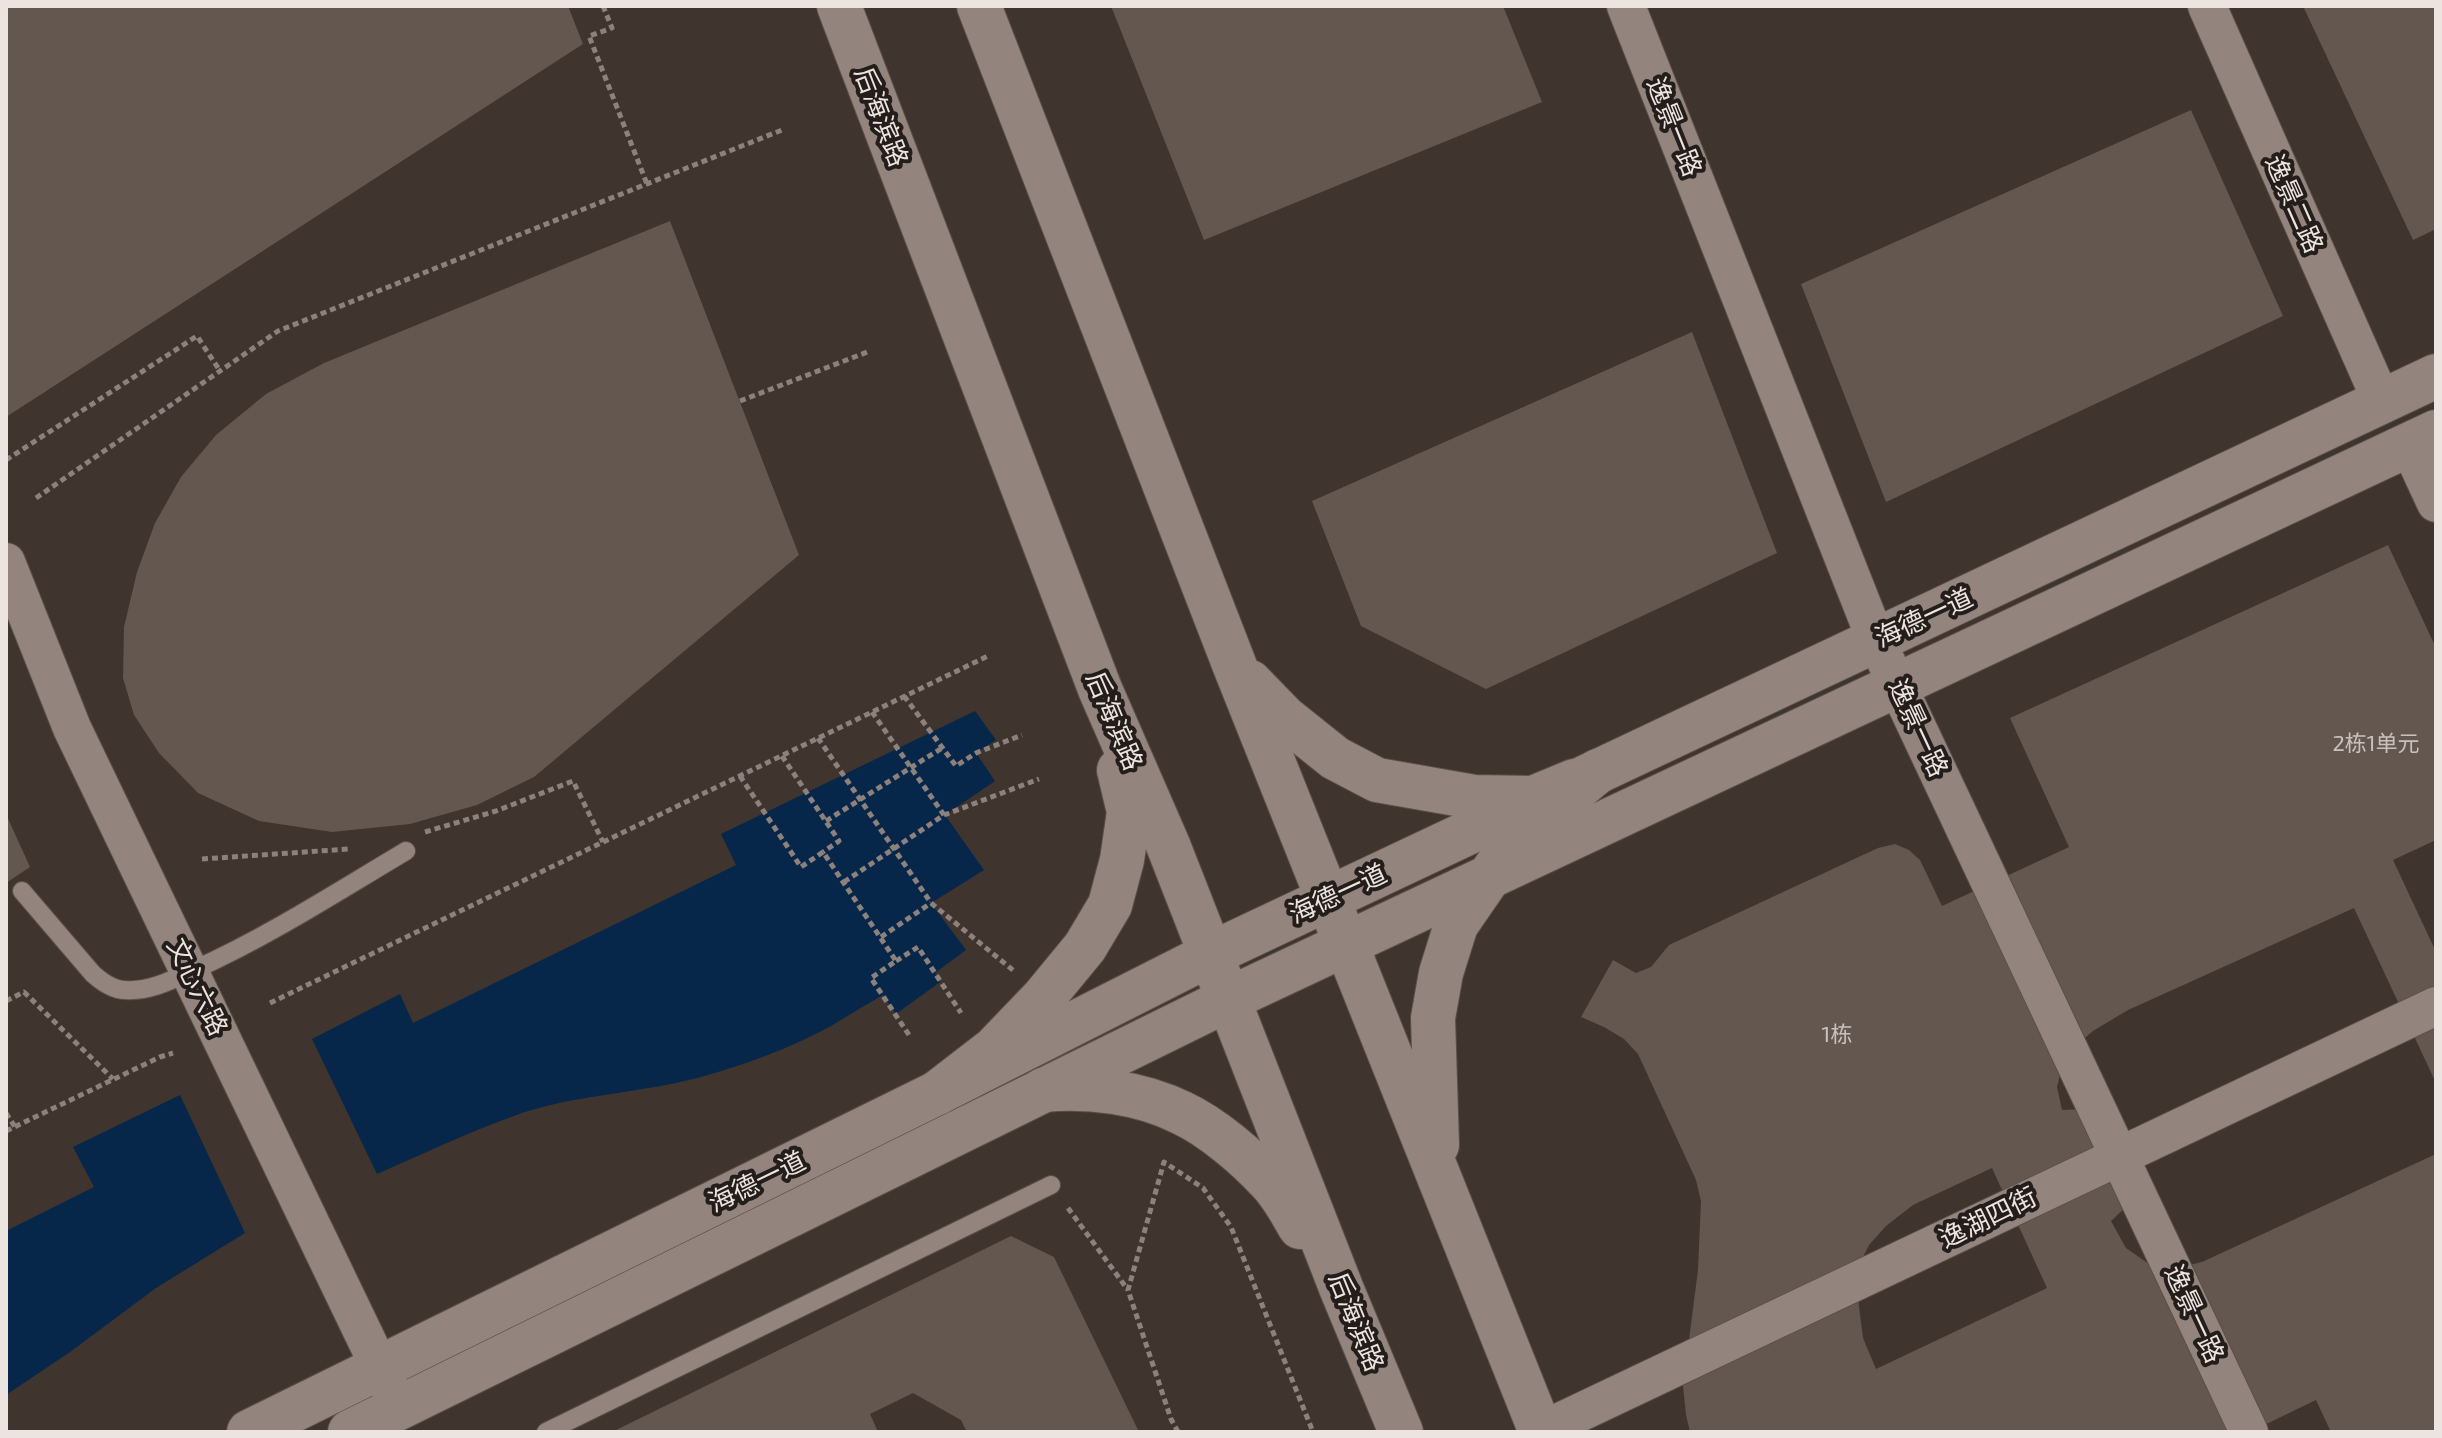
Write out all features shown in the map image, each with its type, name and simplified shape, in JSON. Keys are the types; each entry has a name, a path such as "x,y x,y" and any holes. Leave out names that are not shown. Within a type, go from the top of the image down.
{"main road":[{"name":"后海滨路","path":"839,6 1100,689 1168,845 1342,1290 1401,1432"},
{"path":"979,6 1236,669 1541,1432"},
{"name":"海德一道","path":"249,1432 937,1093 1211,954 2436,376"},
{"name":"海德一道","path":"350,1432 1229,999 2422,438"},
{"path":"1236,669 1285,718 1335,758 1377,780 1474,797 1533,798 1598,771"},
{"path":"937,1093 994,1049 1043,998 1085,947 1110,905 1122,860 1129,812 1100,689"},
{"path":"1438,1175 1433,1018 1441,973 1456,925 1500,861 1537,822 1598,771"},
{"path":"1043,1090 1076,1087 1133,1096 1182,1113 1225,1141 1271,1182 1342,1290"}],"street":[{"name":"逸景一路","path":"1626,6 1876,640 2249,1432"},
{"name":"逸景二路","path":"2207,6 2382,402"},
{"path":"2422,438 2436,503"},
{"name":"文心六路","path":"6,562 72,728 400,1408"},
{"name":"逸湖四街","path":"1541,1432 2436,1006"}],"lane":[{"path":"22,891 93,974 105,984 122,991 137,990 158,985 243,948 406,851"},
{"path":"546,1432 1051,1185"}],"path":[{"path":"603,6 612,28 589,36 647,184"},
{"path":"36,498 278,331 782,130"},
{"path":"6,460 197,336 220,371"},
{"path":"740,401 870,351"},
{"path":"270,1003 990,655"},
{"path":"904,696 956,766 976,753 1022,735"},
{"path":"872,712 944,815"},
{"path":"818,738 931,903 1018,975"},
{"path":"826,821 942,748"},
{"path":"740,776 801,867 839,841 782,756"},
{"path":"844,882 944,815 1039,779"},
{"path":"823,852 896,961"},
{"path":"881,937 931,903"},
{"path":"911,1038 871,978 918,947 961,1013"},
{"path":"6,1001 24,992 113,1079"},
{"path":"6,1131 173,1053"},
{"path":"6,1113 15,1127"},
{"path":"1128,1290 1164,1162 1203,1188 1231,1227 1313,1432"},
{"path":"1051,1185 1128,1290 1178,1432"}],"water":[{"path":"975,711 996,740 976,753 995,781 945,815 984,870 931,903 966,950 935,973 940,982 896,1014 883,995 784,1049 679,1082 522,1113 377,1174 312,1039 400,994 413,1023 736,865 721,834"},
{"path":"180,1095 245,1233 156,1288 6,1395 6,1231 94,1187 73,1147"}],"building":[{"path":"6,6 568,6 583,44 6,417"},
{"path":"1111,6 1503,6 1542,102 1204,240"},
{"path":"2303,6 2436,6 2436,229 2413,240"},
{"path":"2191,110 2283,316 1886,502 1801,284"},
{"path":"670,221 799,555 534,777 477,805 410,824 332,832 259,821 198,793 159,753 134,715 123,678 124,627 137,572 155,523 181,477 216,435 266,394 324,363"},
{"path":"1692,332 1777,553 1486,689 1361,626 1312,501"},
{"path":"2388,545 2436,648 2436,840 2393,860 2436,952 2436,1083 2354,908 2128,1010 2093,1031 2074,1047 2062,1066 2057,1087 2062,1110 2084,1109 2128,1205 2111,1221 2126,1248 2149,1264 2177,1268 2202,1262 2436,1154 2436,1432 2331,1432 2316,1400 2250,1432 1690,1432 1683,1386 1698,1270 1701,1201 1696,1180 1638,1054 1624,1039 1581,1017 1613,960 1636,973 1651,967 1669,945 1878,848 1895,844 1909,850 1920,860 1942,906 2069,847 2010,718","holes":["1992,1168 2047,1288 1876,1369 1863,1338 1858,1286 1861,1261 1869,1245 1886,1226 1913,1205"]},
{"path":"6,814 30,867 6,883"},
{"path":"1011,1236 1054,1257 1139,1432 967,1432 961,1420 913,1393 870,1414 878,1432 612,1432"}]}
